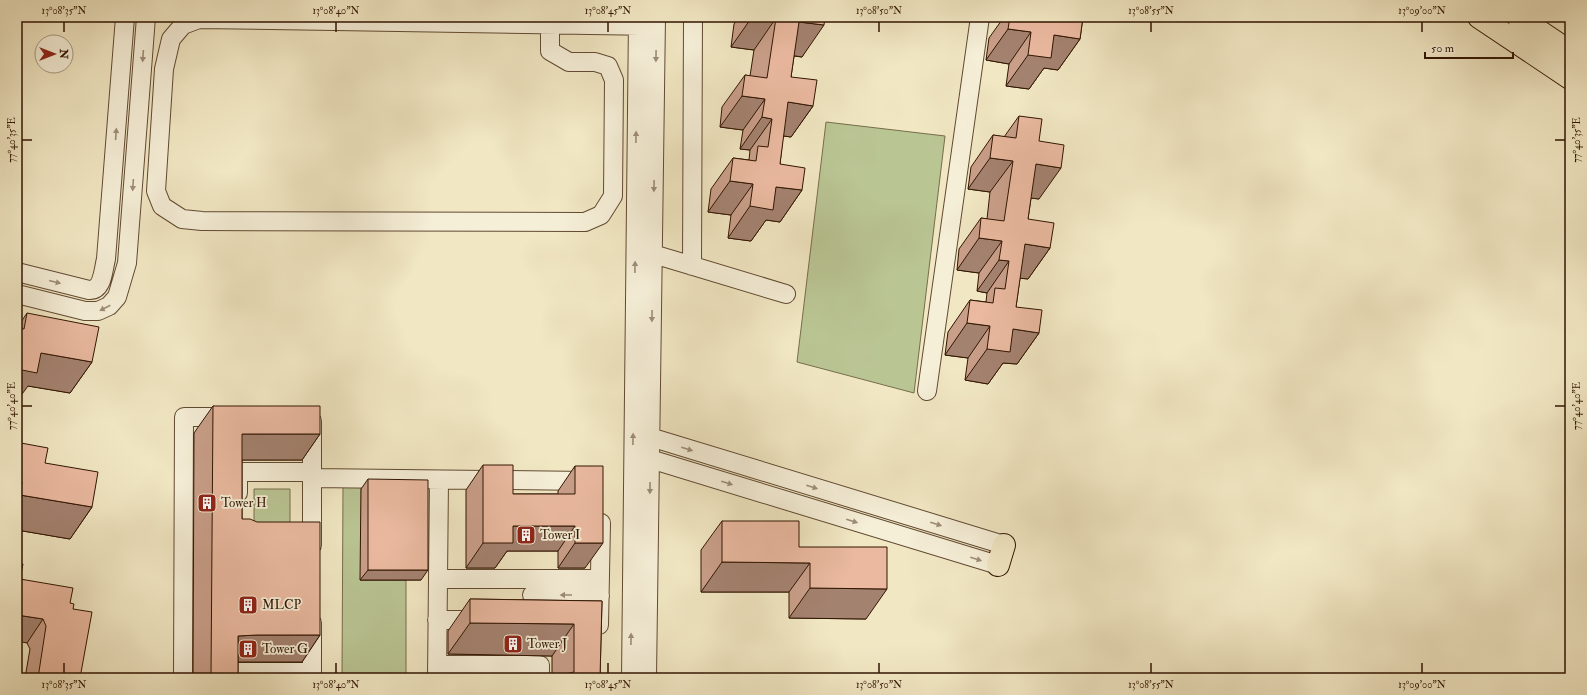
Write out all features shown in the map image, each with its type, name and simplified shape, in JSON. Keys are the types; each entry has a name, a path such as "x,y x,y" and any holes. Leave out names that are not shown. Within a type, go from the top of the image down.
{"main road":[{"path":"1479,17 1570,78"},
{"path":"1518,17 1570,52"}],"street":[{"path":"17,272 89,290 95,290 99,286 106,259 125,17"},
{"path":"17,294 91,312 104,309 117,297 127,263 146,17"},
{"path":"692,266 693,17"},
{"path":"927,391 980,17"},
{"path":"556,22 550,51 569,62 595,62 608,66 614,80 613,196 601,215 585,222 202,221 182,219 162,206 156,190 164,69 171,39 183,26 199,19 237,18 656,22 647,678"},
{"path":"631,678 638,22"},
{"path":"653,254 786,294"},
{"path":"183,678 184,417 244,417"},
{"path":"297,417 312,417 312,475 305,538 312,562"},
{"path":"650,437 1001,555 650,459"},
{"path":"238,509 238,472 439,480 601,482 597,605 599,643"},
{"path":"439,480 437,671 540,666 540,678"},
{"path":"438,579 597,605"},
{"path":"532,601 597,605"},
{"path":"238,678 238,672 312,675 312,609"},
{"path":"437,620 499,620"}],"green space":[{"path":"826,122 945,136 914,393 797,362"},
{"path":"343,486 361,486 361,580 406,580 406,678 342,678"},
{"path":"254,489 290,489 290,526 254,526"}],"building":[{"path":"765,17 825,17 824,25 799,22 791,77 817,80 813,106 788,102 780,164 805,168 802,190 776,187 773,210 750,206 753,184 730,181 733,158 756,161 758,146 768,147 772,119 762,117 765,99 742,96 745,75 767,78 776,18"},
{"path":"1010,17 1083,17 1080,39 1054,35 1051,58 1028,55 1031,32 1008,29"},
{"path":"1019,116 1042,119 1039,141 1064,145 1061,168 1036,164 1028,219 1054,223 1050,248 1025,244 1016,307 1042,310 1039,333 1013,329 1010,352 987,349 990,326 967,323 970,300 993,303 995,288 1005,289 1009,261 999,260 1002,241 979,238 981,218 1004,221 1013,161 990,158 993,135 1016,138"},
{"path":"27,313 99,327 92,362 41,353 37,373 17,369 17,328 24,329"},
{"path":"213,406 320,406 320,434 242,434 242,519 250,519 257,522 320,522 320,635 238,636 238,678 211,678"},
{"path":"17,439 22,440 21,443 48,448 45,463 98,472 92,507 20,495 22,482 17,481"},
{"path":"483,465 513,465 513,494 575,494 575,466 603,466 603,543 575,543 575,526 513,526 513,543 483,543"},
{"path":"368,479 428,480 428,570 368,570"},
{"path":"722,521 799,521 799,547 887,547 887,589 810,588 810,563 722,562"},
{"path":"17,563 23,564 20,579 73,588 70,603 74,604 73,609 92,612 80,678 38,678 46,626 43,619 17,615"},
{"path":"470,599 602,601 600,678 549,678 574,672 574,624 470,623"}],"place":[{"name":"Tower H","path":"207,503"},
{"name":"Tower I","path":"526,535"},
{"name":"MLCP","path":"248,605"},
{"name":"Tower J","path":"513,644"},
{"name":"Tower G","path":"248,649"}]}
